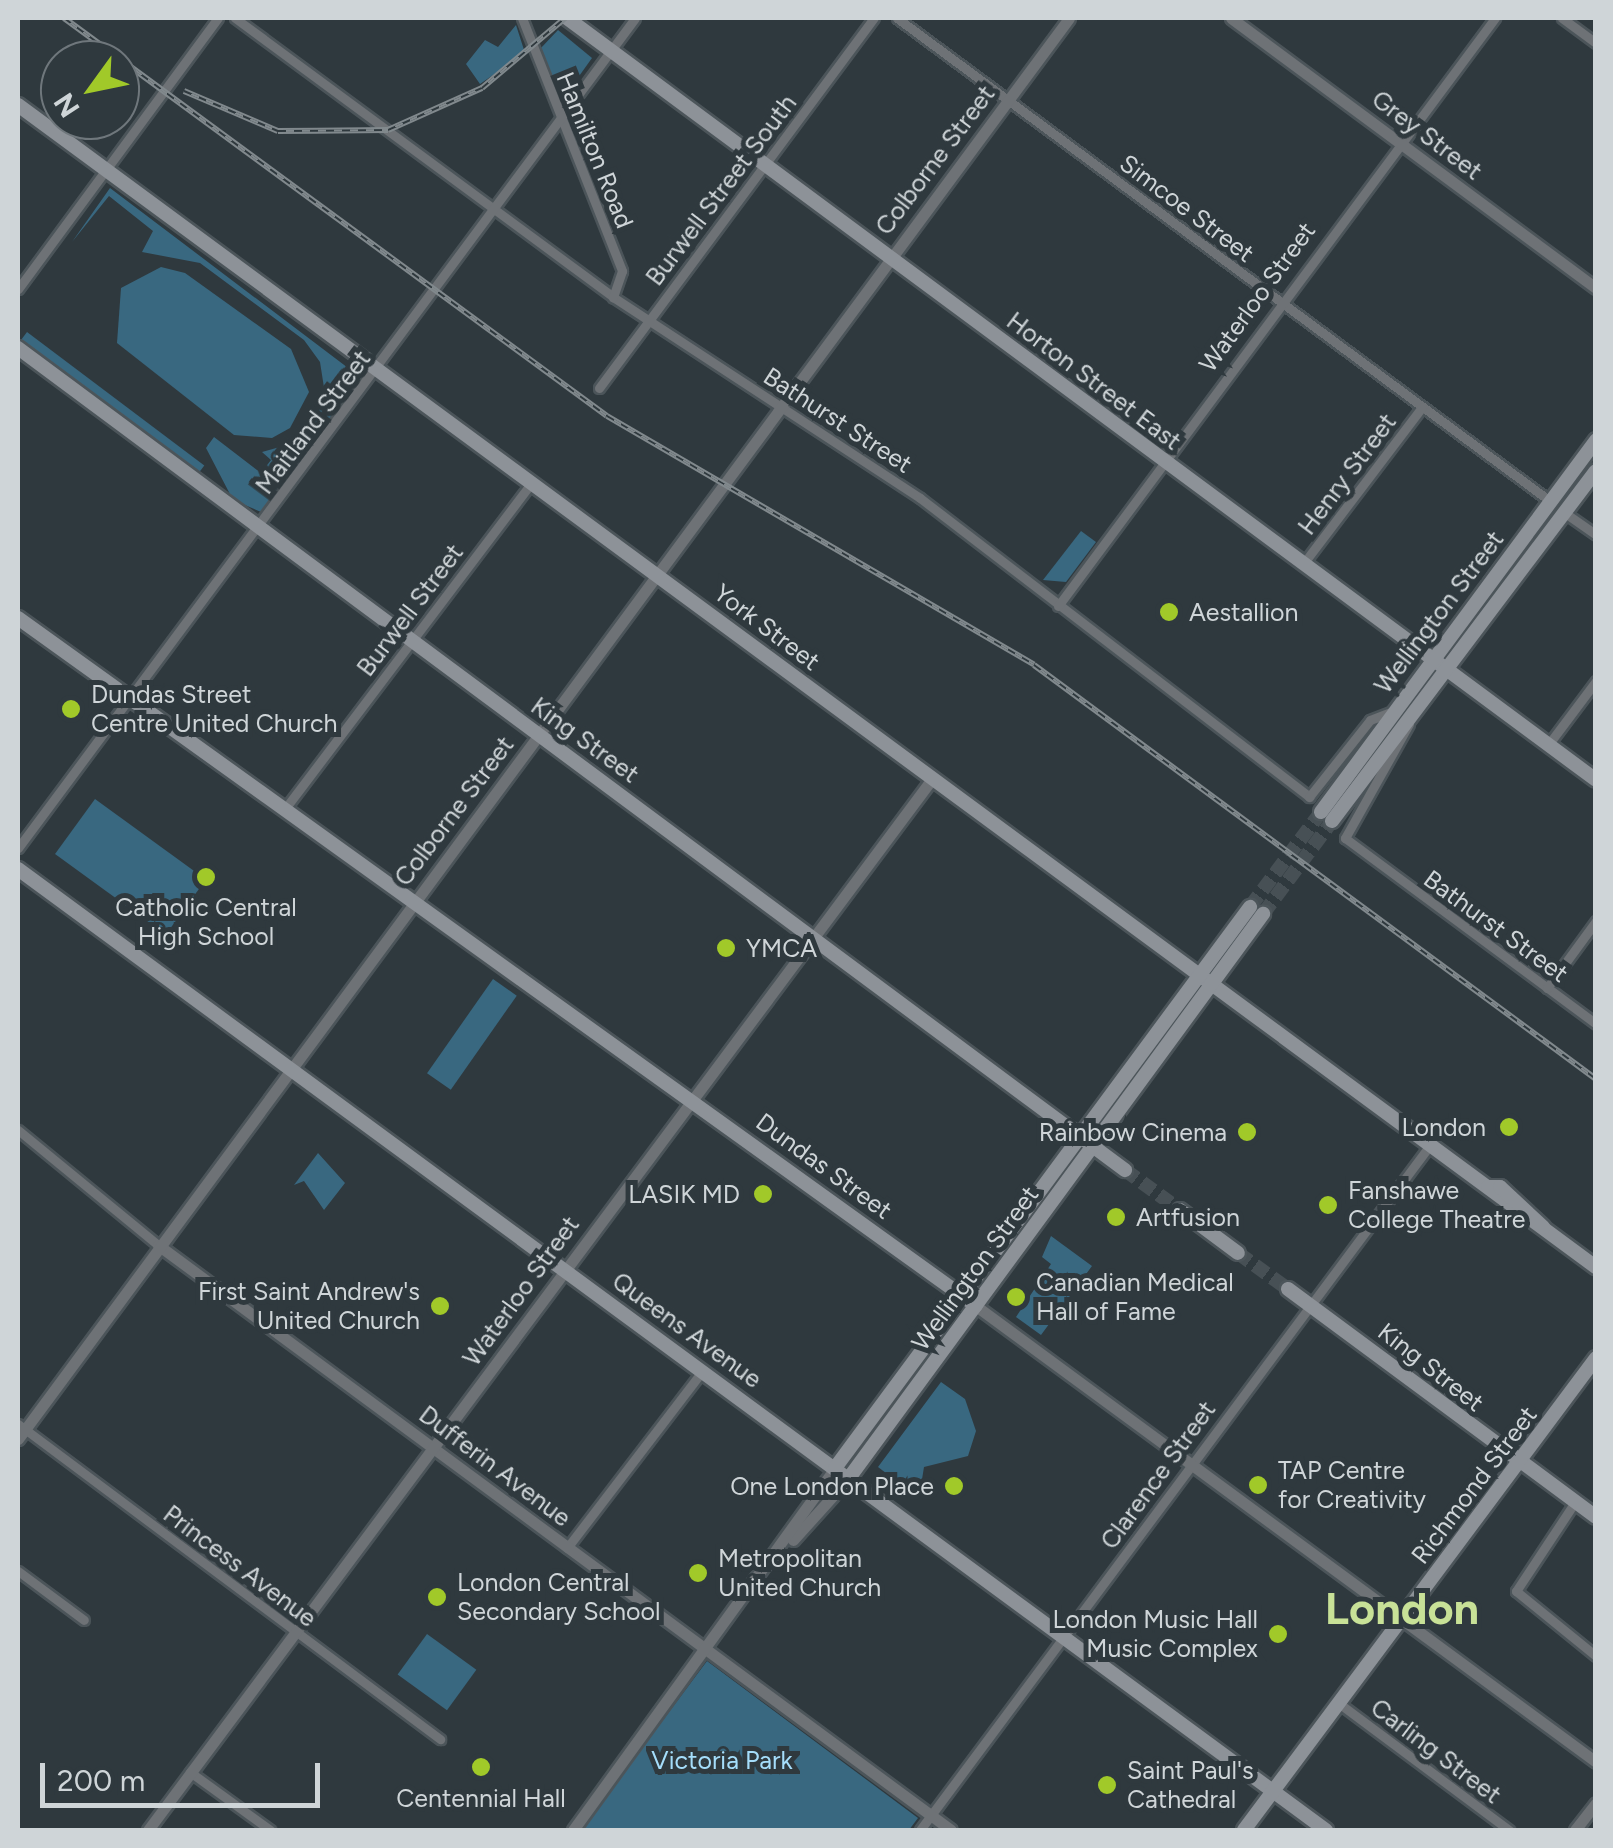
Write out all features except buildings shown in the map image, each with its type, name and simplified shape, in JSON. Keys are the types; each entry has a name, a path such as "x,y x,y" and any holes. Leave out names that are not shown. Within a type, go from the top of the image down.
{"main road":[{"name":"Horton Street East","path":"566,18 1596,780"},
{"name":"York Street","path":"18,104 660,574 1204,982 1596,1267"},
{"name":"King Street","path":"18,348 1126,1170"},
{"name":"Wellington Street","path":"1596,440 1430,659 1327,816 1596,471"},
{"name":"Dundas Street","path":"18,618 976,1306"},
{"name":"Queens Avenue","path":"18,870 291,1066 1326,1830"},
{"name":"Wellington Street","path":"835,1468 1077,1136 1204,982 1257,910"},
{"name":"Wellington Street","path":"849,1478 1191,1012 1204,982"},
{"path":"1191,1012 1234,1004"},
{"path":"1180,1210 1238,1253"},
{"name":"King Street","path":"1288,1289 1596,1517"},
{"name":"Richmond Street","path":"1244,1830 1596,1358"}],"street":[{"path":"18,289 218,18"},
{"name":"Bathurst Street","path":"236,18 614,297 781,407 1058,606 1309,798 1370,720 1393,711"},
{"name":"Hamilton Road","path":"522,18 622,272 614,297"},
{"name":"Maitland Street","path":"18,848 379,369 635,18"},
{"name":"Burwell Street South","path":"599,388 874,18"},
{"name":"Simcoe Street","path":"897,18 1550,501"},
{"name":"Colborne Street","path":"20,1431 412,902 540,736 1069,18"},
{"name":"Grey Street","path":"1231,18 1596,288"},
{"name":"Waterloo Street","path":"1058,606 1495,18"},
{"path":"1562,18 1596,42"},
{"name":"Henry Street","path":"1303,564 1422,407"},
{"name":"Burwell Street","path":"284,810 532,482"},
{"path":"1565,512 1596,535"},
{"path":"1548,745 1596,681"},
{"name":"Bathurst Street","path":"1410,714 1408,740 1344,833 1596,1024"},
{"name":"Waterloo Street","path":"148,1830 810,936 932,779"},
{"path":"1546,988 1596,921"},
{"name":"Dufferin Avenue","path":"18,1130 158,1245 951,1830"},
{"name":"Clarence Street","path":"920,1830 1430,1145"},
{"name":"Dundas Street","path":"976,1306 1596,1762"},
{"path":"567,1548 703,1370"},
{"name":"Princess Avenue","path":"20,1431 440,1739"},
{"name":"Wellington Street","path":"786,1546 835,1468"},
{"name":"Wellington Street","path":"573,1830 786,1546 849,1478"},
{"path":"1575,1502 1516,1591 1596,1656"},
{"path":"18,1571 84,1620"},
{"name":"Carling Street","path":"1340,1704 1509,1830"},
{"path":"190,1772 270,1830"},
{"path":"1575,1830 1596,1803"}],"green space":[{"path":"516,25 525,53 480,84 466,64 485,40 498,47"},
{"path":"558,30 592,58 562,100 540,49"},
{"path":"110,188 360,377 261,512 233,500 206,448 214,437 261,473 271,460 262,452 294,443 315,422 325,394 320,362 304,340 200,263 142,252 153,231 109,196 72,242"},
{"path":"161,267 185,273 291,349 309,392 290,428 272,438 234,435 117,343 121,288"},
{"path":"27,332 204,466 198,474 21,340"},
{"path":"1081,531 1096,542 1066,582 1043,580"},
{"path":"95,799 206,880 166,935 55,854"},
{"path":"493,979 517,996 451,1090 427,1073"},
{"path":"318,1153 345,1183 324,1210 304,1181 294,1185"},
{"path":"1051,1236 1092,1266 1041,1335 1016,1317 1051,1264 1042,1257"},
{"path":"941,1382 965,1399 976,1431 968,1456 924,1467 919,1498 878,1467"},
{"path":"427,1634 476,1670 447,1710 398,1674"},
{"name":"Victoria Park","path":"707,1661 918,1818 909,1830 581,1830"}],"tunnel":[{"path":"1250,907 1321,812"},
{"path":"1263,914 1332,821"},
{"path":"1125,1170 1180,1210"},
{"path":"1238,1253 1288,1289"}],"railway":[{"path":"64,18 607,416 1034,665 1596,1079"},
{"path":"184,91 278,131 388,130 482,88 565,18"}],"place":[{"name":"Aestallion","path":"1169,612"},
{"name":"Dundas Street Centre United Church","path":"71,709"},
{"name":"Catholic Central High School","path":"206,877"},
{"name":"YMCA","path":"726,948"},
{"name":"London","path":"1509,1127"},
{"name":"Rainbow Cinema","path":"1247,1132"},
{"name":"LASIK MD","path":"763,1194"},
{"name":"Fanshawe College Theatre","path":"1328,1205"},
{"name":"Artfusion","path":"1116,1217"},
{"name":"Canadian Medical Hall of Fame","path":"1016,1297"},
{"name":"First Saint Andrew's United Church","path":"440,1306"},
{"name":"TAP Centre for Creativity","path":"1258,1485"},
{"name":"One London Place","path":"954,1486"},
{"name":"Metropolitan United Church","path":"698,1573"},
{"name":"London Central Secondary School","path":"437,1597"},
{"name":"London Music Hall Music Complex","path":"1278,1634"},
{"name":"Centennial Hall","path":"481,1767"},
{"name":"Saint Paul's Cathedral","path":"1107,1785"}],"district":[{"name":"London","path":"1402,1609"}]}
